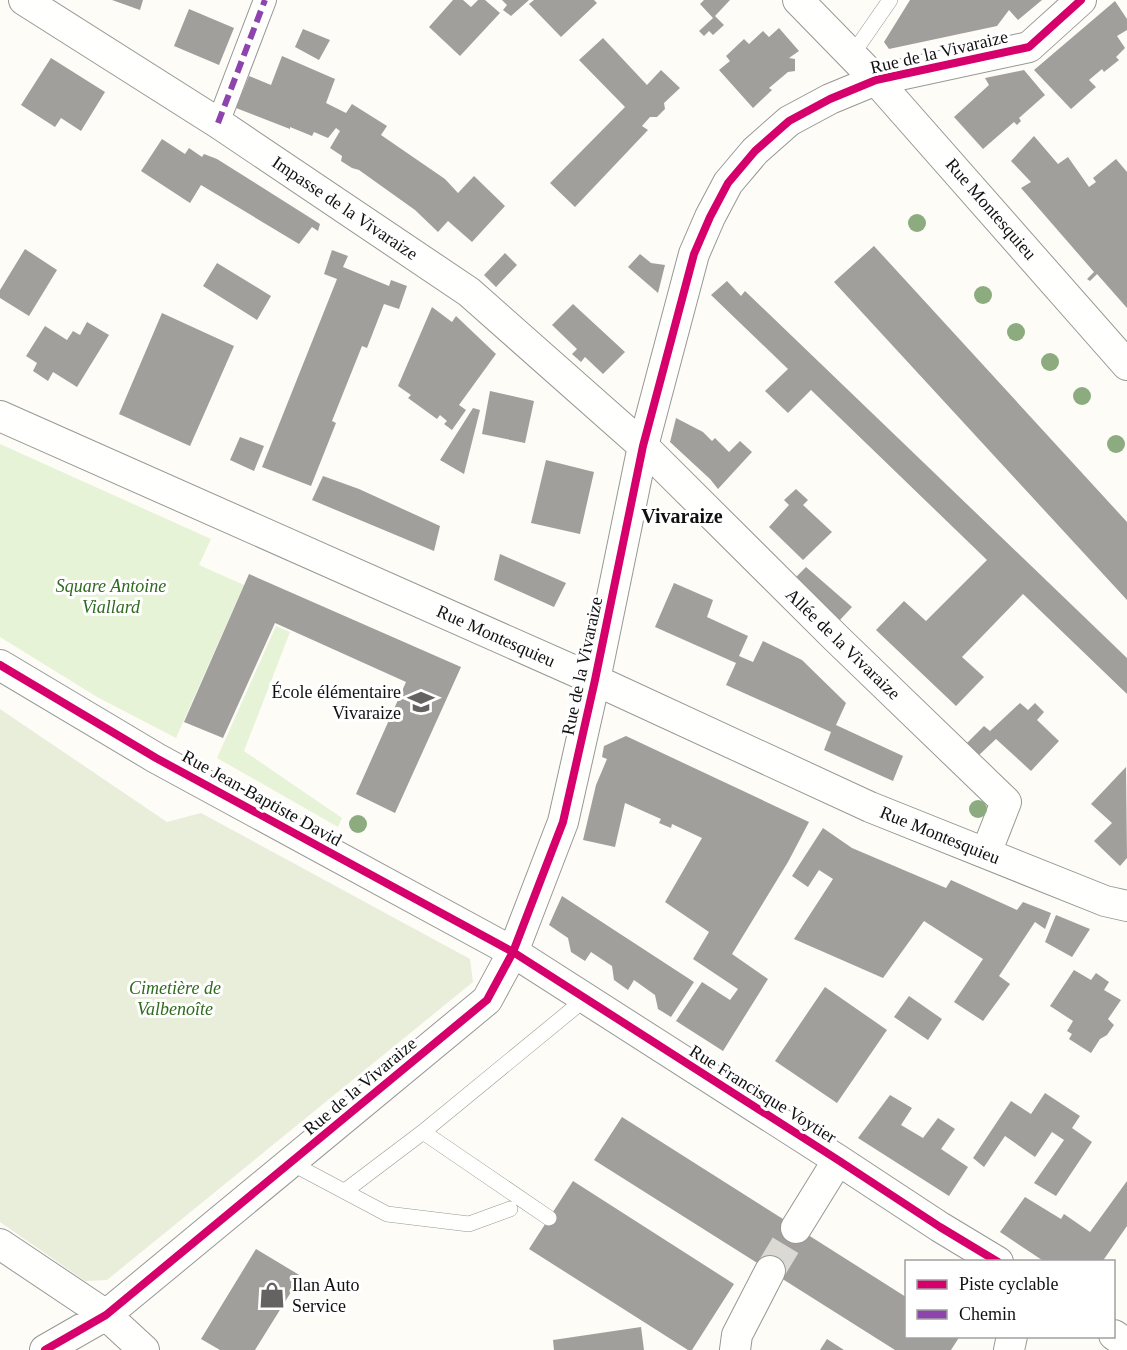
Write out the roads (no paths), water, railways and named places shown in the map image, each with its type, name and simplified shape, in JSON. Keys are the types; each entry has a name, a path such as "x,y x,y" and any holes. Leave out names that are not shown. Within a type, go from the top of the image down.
{"street":[{"name":"Impasse de la Vivaraize","path":"24,0 218,123 469,292 643,446"},
{"path":"218,123 265,0"},
{"name":"Rue Montesquieu","path":"798,0 876,80 1127,365"},
{"name":"Rue de la Vivaraize","path":"45,1350 106,1316 487,1000 513,952 563,822 643,446 694,254 728,183 755,151 789,121 830,99 876,80 1029,47 1082,0"},
{"name":"Rue Montesquieu","path":"0,416 595,680 870,807 1105,901 1127,906"},
{"name":"Allée de la Vivaraize","path":"643,446 836,638 1006,802 986,853"},
{"name":"Rue Jean-Baptiste David","path":"0,665 156,758 513,952"},
{"name":"Rue Francisque Voytier","path":"513,952 995,1260"},
{"path":"796,1228 838,1160"},
{"path":"0,1244 106,1316 144,1350"},
{"path":"735,1350 737,1335 770,1271"}],"lane":[{"path":"852,55 890,0"},
{"path":"345,1191 423,1132 585,999"},
{"path":"423,1132 549,1218"},
{"path":"291,1163 387,1214 469,1224 510,1209"}],"tunnel":[{"path":"770,1271 796,1228"}],"place":[{"name":"École élémentaire Vivaraize","path":"421,702"},
{"name":"Ilan Auto Service","path":"272,1295"}],"district":[{"name":"Vivaraize","path":"682,516"}],"park label":[{"name":"Square Antoine Viallard","path":"111,596"},
{"name":"Cimetière de Valbenoîte","path":"175,998"}]}
